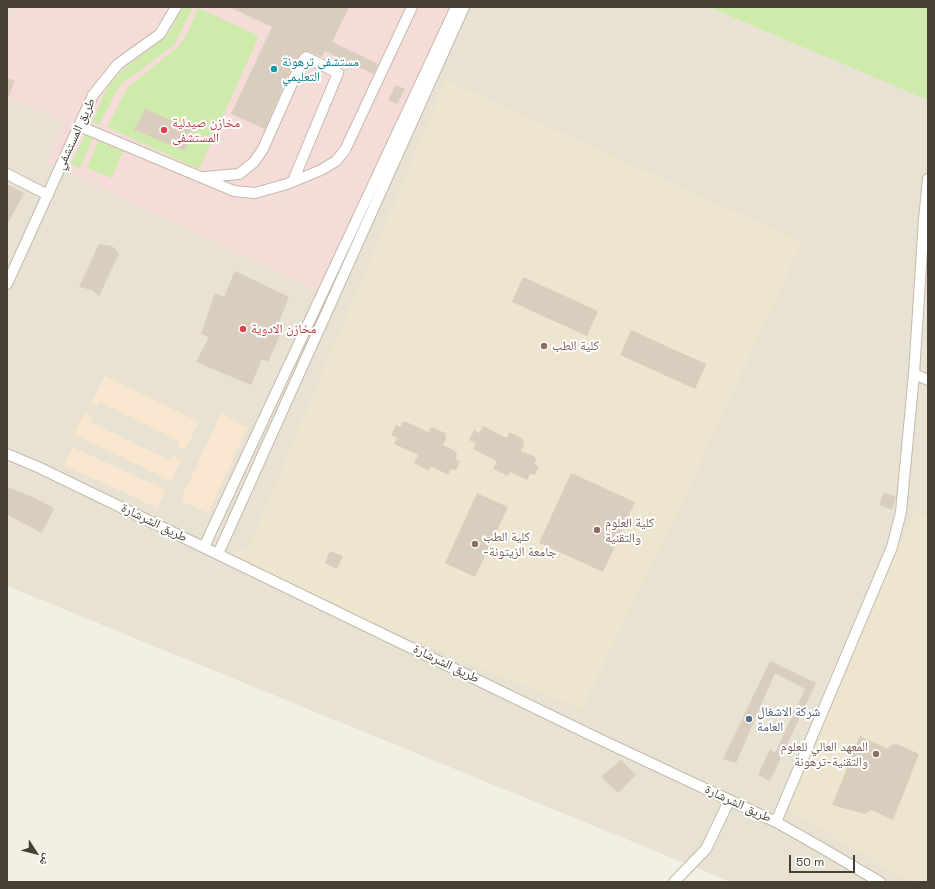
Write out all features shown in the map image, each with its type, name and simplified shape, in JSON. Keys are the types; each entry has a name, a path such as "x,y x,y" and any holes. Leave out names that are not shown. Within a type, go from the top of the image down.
{"street":[{"name":"طريق المستشفي","path":"7,284 93,95 118,64 160,34 176,7"},
{"path":"79,126 234,191 255,193 293,181 321,170 336,161 345,150 412,7"},
{"path":"204,547 456,7"},
{"path":"218,554 464,7"},
{"path":"202,177 239,174 254,162 263,149 306,57 338,73 293,181"},
{"path":"7,174 48,195"},
{"path":"776,822 892,547 901,512 924,284 928,179"},
{"path":"914,374 928,380"},
{"name":"طريق الشرشارة","path":"7,454 204,547 729,801 776,822 880,882"},
{"path":"674,882 706,849 729,801"}],"shaded area":[{"path":"7,7 928,7 928,882 731,882 7,586"},
{"path":"15,7 450,7 318,291 47,162 64,123 7,96 7,24"},
{"name":"كلية الطب","path":"446,80 802,242 683,501 582,709 467,663 223,557 248,548"},
{"path":"105,376 199,422 185,450 177,446 179,441 100,402 97,407 91,404"},
{"path":"85,412 94,417 91,422 171,461 173,456 181,460 171,481 74,434"},
{"path":"221,413 248,428 208,513 180,501"},
{"path":"72,447 166,490 157,508 64,465"},
{"path":"914,511 928,517 928,882 909,882 788,810"}],"green space":[{"path":"183,7 193,7 175,44 119,86 99,125 92,122 108,86 125,68 167,36"},
{"path":"709,7 928,7 928,100"},
{"path":"198,8 259,36 199,169 107,127 127,88 180,45 187,34"},
{"path":"90,134 94,136 80,168 71,164 84,137"},
{"path":"98,141 123,151 112,178 87,168"}],"building":[{"name":"مستشفى ترهونة التعليمي","path":"229,7 349,7 332,42 378,64 373,74 325,51 322,57 305,50 295,60 265,129 231,114 272,27"},
{"path":"7,78 15,81 7,100"},
{"path":"396,85 405,89 397,104 388,100"},
{"name":"مخازن صيدلية المستشفى","path":"145,109 194,130 185,151 134,130"},
{"path":"7,184 24,193 7,225"},
{"path":"99,244 112,246 119,254 99,296 92,290 79,287"},
{"name":"مخازن الادوية","path":"235,271 289,297 279,322 285,324 268,362 262,359 251,385 196,362 209,337 201,334 215,293 224,297"},
{"path":"523,277 598,311 587,336 512,302"},
{"path":"631,330 706,364 695,389 620,355"},
{"path":"404,421 428,432 431,427 445,433 446,439 443,445 455,451 457,455 455,459 460,462 456,470 451,469 448,475 431,466 429,471 414,463 418,455 394,444 397,438 391,435 396,425 400,427"},
{"path":"483,426 507,438 509,432 523,439 524,444 521,451 534,456 536,461 534,464 539,467 535,475 530,474 527,480 510,472 508,476 493,469 497,461 473,449 476,443 469,440 474,430 479,433"},
{"path":"571,473 635,502 603,572 539,543"},
{"path":"7,487 33,497 54,508 42,533 7,515"},
{"path":"884,492 896,497 892,510 879,505"},
{"path":"477,493 508,507 475,577 445,563"},
{"path":"330,551 343,556 337,569 325,563"},
{"name":"شركة الاشغال العامة","path":"770,661 816,683 770,781 758,775 770,749 775,753 805,689 775,673 736,763 723,759"},
{"name":"المعهد العالي للعلوم والتقنية-ترهونة","path":"860,736 888,749 891,745 897,744 919,754 893,820 871,810 865,814 832,805"},
{"path":"621,760 636,775 618,793 601,777"}],"place":[{"name":"مستشفى ترهونة التعليمي","path":"274,69"},
{"name":"مخازن صيدلية المستشفى","path":"164,130"},
{"name":"مخازن الادوية","path":"243,329"},
{"name":"كلية الطب","path":"544,346"},
{"name":"كلية العلوم والتقنية","path":"597,530"},
{"name":"كلية الطب -جامعة الزيتونة","path":"475,544"},
{"name":"شركة الاشغال العامة","path":"749,719"},
{"name":"المعهد العالي للعلوم والتقنية-ترهونة","path":"876,754"}]}
